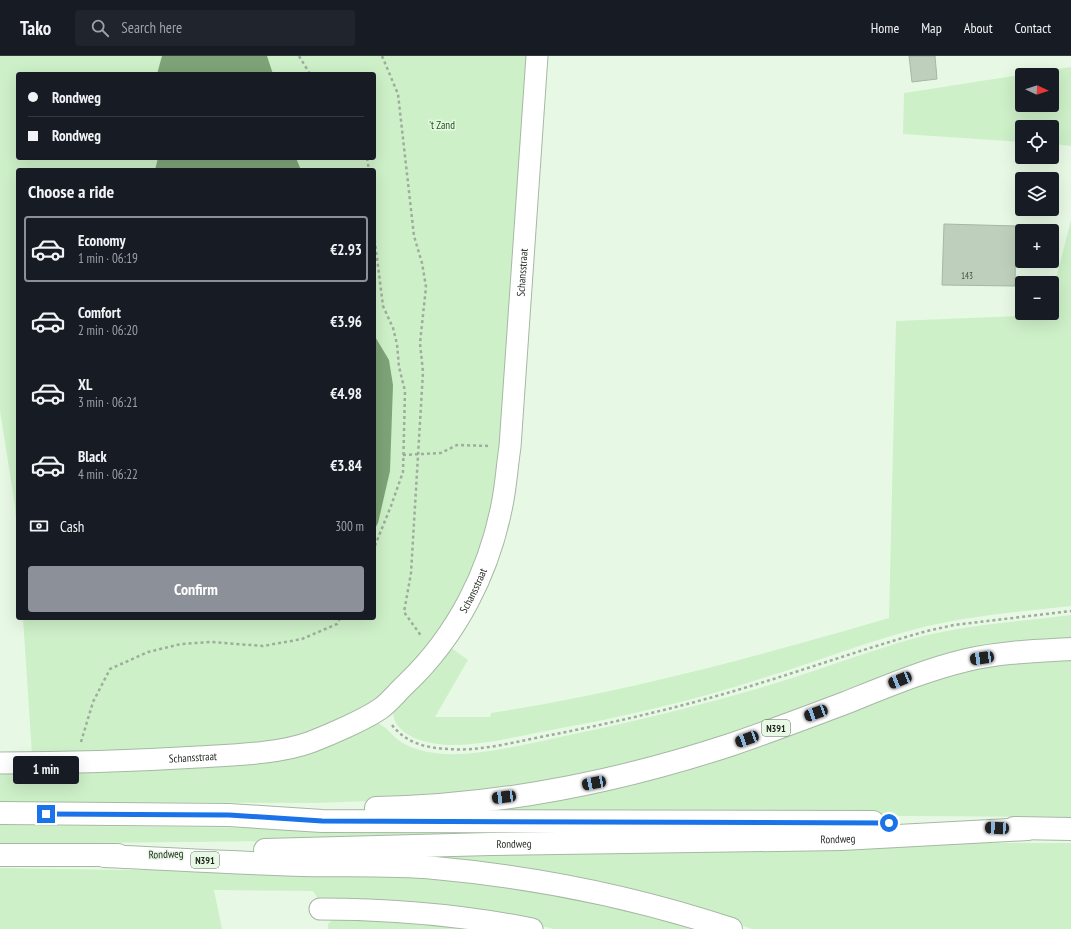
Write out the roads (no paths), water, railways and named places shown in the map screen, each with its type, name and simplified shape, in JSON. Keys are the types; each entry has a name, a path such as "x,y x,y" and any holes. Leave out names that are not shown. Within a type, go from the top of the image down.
{"main road":[{"name":"N391","path":"229,815 323,808 389,807 477,801 532,794 594,783 667,764 734,744 844,703 900,680 968,660 1027,651 1071,649"},
{"name":"Rondweg","path":"0,813 229,815 330,821 873,822 1071,830"},
{"name":"Rondweg","path":"0,855 104,856 491,844 842,839 1028,829"},
{"name":"N391","path":"104,856 305,865 384,865 435,868 526,879 627,899 731,929"}],"street":[{"name":"Schansstraat","path":"0,763 73,763 222,756 268,751 310,742 380,709 423,668 434,654 463,612 478,582 490,550 502,506 510,447 537,56"},
{"path":"320,909 381,909 443,916 532,929"}],"park label":[{"name":"'t Zand","path":"442,125"}]}
